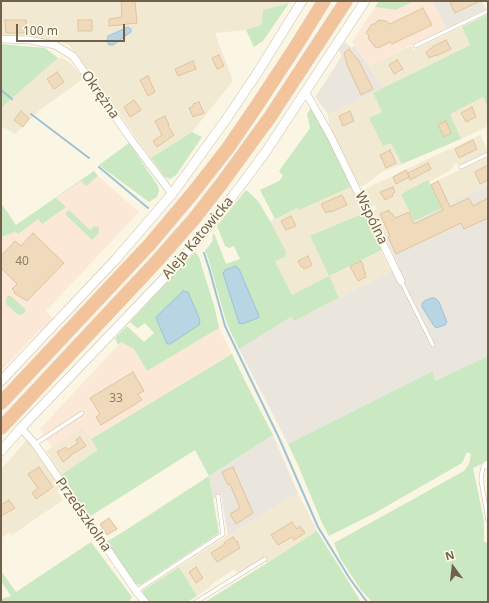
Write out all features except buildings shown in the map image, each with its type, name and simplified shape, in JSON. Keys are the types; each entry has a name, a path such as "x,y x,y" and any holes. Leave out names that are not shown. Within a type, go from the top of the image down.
{"highway":[{"path":"1,403 150,244 192,194 228,148 324,1"},
{"path":"1,428 157,261 194,219 270,117 346,1"}],"street":[{"path":"1,381 116,259 172,194 230,114 302,1"},
{"name":"Aleja Katowicka","path":"1,451 21,428 173,269 242,184 267,150 365,1"},
{"name":"Okrężna","path":"1,38 29,40 55,45 73,56 130,138 172,194"},
{"name":"Wspólna","path":"305,91 330,135 401,281"},
{"name":"Przedszkolna","path":"21,428 35,444 145,602"}],"lane":[{"path":"415,46 488,11"},
{"path":"461,167 488,154"},
{"name":"Wspólna","path":"401,281 433,346"},
{"path":"35,444 82,413"},
{"path":"487,465 483,467 482,480 488,520"},
{"path":"136,591 223,534 218,496"},
{"path":"196,602 265,560"}],"shaded area":[{"path":"1,1 290,1 289,3 263,10 261,25 246,30 215,33 233,81 192,132 151,158 69,45 55,40 1,37"},
{"path":"414,1 433,1 446,28 369,66 352,42 375,7 396,10"},
{"path":"433,1 482,1 486,9 446,28"},
{"path":"462,27 471,44 384,88 369,66 411,46 413,50"},
{"path":"345,42 352,48 354,45 384,88 328,114 315,97 342,55 339,50"},
{"path":"58,58 63,58 71,64 84,78 40,110 15,134 1,126 1,108"},
{"path":"373,93 382,112 369,118 383,146 391,142 402,164 382,172 362,187 357,185 333,136 329,124 328,114"},
{"path":"483,97 488,108 488,126 461,139 449,114"},
{"path":"480,135 488,151 460,165 455,163 451,170 429,182 428,181 401,194 414,221 382,236 371,212 377,209 374,205 370,207 361,191"},
{"path":"488,157 488,185 442,208 430,184"},
{"path":"94,171 139,212 46,311 53,319 31,339 1,371 1,236"},
{"path":"488,185 488,356 435,381 433,371 288,444 239,349 291,317 294,321 399,267 384,235"},
{"path":"353,186 366,212 310,236 329,276 381,251 391,271 339,298 329,277 292,295 275,261 270,221 297,208 299,210"},
{"path":"219,328 232,354 91,439 83,427 52,447 40,429 121,342 134,349 147,371"},
{"path":"83,427 99,450 61,475 46,451"},
{"path":"273,435 298,493 228,535 221,495 213,499 209,476"},
{"path":"27,440 61,488 57,491 63,500 12,535 10,532 1,538 1,469"},
{"path":"298,493 317,531 267,563 263,558 238,574 234,569 197,596 179,567 228,535"}],"green space":[{"path":"379,1 414,1 396,10 375,7"},
{"path":"289,3 263,41 254,47 246,30 261,25 263,10"},
{"path":"488,14 488,108 483,97 450,114 461,139 402,164 391,143 383,146 369,118 382,112 373,93 470,45 462,27"},
{"path":"1,44 45,48 58,58 1,108"},
{"path":"311,108 320,121 353,186 299,210 297,208 275,219 260,190 279,181 283,176 279,171 310,128 307,114"},
{"path":"192,132 202,137 176,175 170,179 165,177 151,158"},
{"path":"129,143 158,186 159,191 157,197 149,202 99,165"},
{"path":"94,171 98,176 86,186 81,181 56,198 66,207 42,224 38,219 18,234 15,231 1,237 1,203 16,225"},
{"path":"428,180 442,208 414,221 401,194"},
{"path":"246,190 258,201 286,252 285,257 275,261 292,295 329,276 339,298 294,321 291,317 239,349 227,324 205,251 212,242 214,233 226,264 240,259 234,246 229,248 225,246 217,226"},
{"path":"69,210 90,230 94,226 99,227 98,234 92,240 65,214"},
{"path":"366,212 384,249 329,276 310,236"},
{"path":"195,252 199,257 215,309 219,328 147,371 134,349 121,342 118,345 115,338 127,326 144,342 154,333 145,323 138,328 130,322"},
{"path":"11,296 26,310 23,314 17,314 6,304 6,298"},
{"path":"232,354 273,435 209,476 195,450 89,517 61,475 98,450 91,439"},
{"path":"488,356 488,461 473,468 484,521 484,542 488,543 488,602 372,602 361,590 340,558 334,543 464,471 469,464 471,454 467,452 462,463 373,514 329,536 288,444 433,371 435,381"},
{"path":"209,476 219,533 140,585 135,584 106,542"},
{"path":"317,531 361,602 205,602 267,563"},
{"path":"91,542 132,597 129,602 1,602 1,599 11,596 1,581 1,571 16,592"},
{"path":"179,567 197,596 187,602 149,602 142,591"}],"water":[{"path":"128,27 131,29 131,32 113,45 109,45 107,40 108,36"},
{"path":"236,266 239,269 259,316 258,318 242,324 239,323 223,273 225,270"},
{"path":"183,291 188,292 200,320 199,325 170,344 167,344 156,318"},
{"path":"435,298 439,302 447,322 445,325 436,328 422,307 422,303"}],"waterway":[{"path":"1,90 12,99"},
{"path":"31,114 89,158"},
{"path":"99,167 148,208"},
{"path":"204,253 225,326 279,438 318,527 350,579 367,602"}]}
